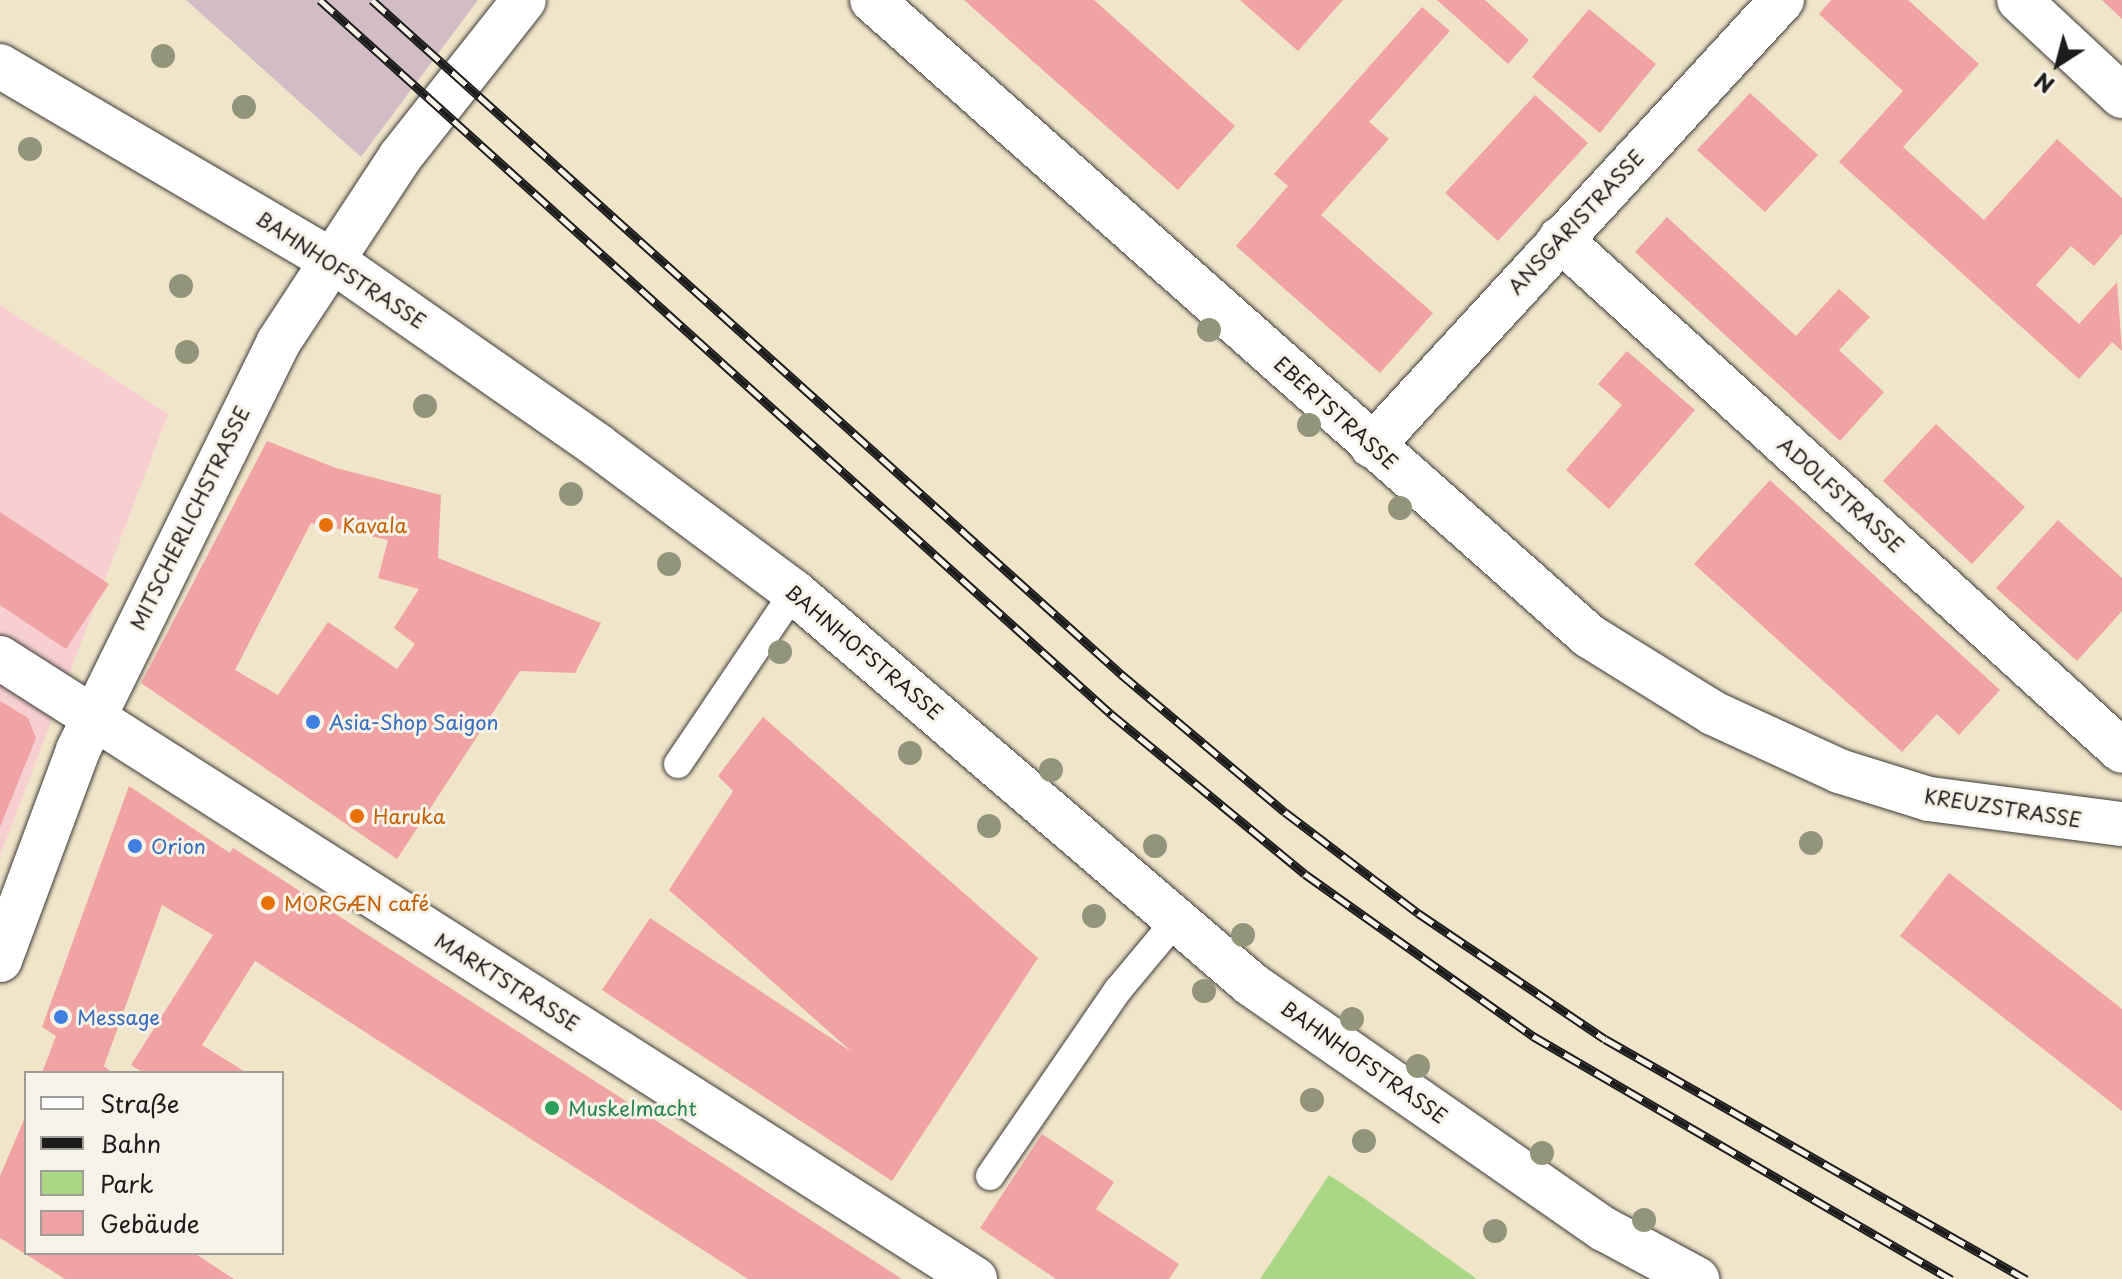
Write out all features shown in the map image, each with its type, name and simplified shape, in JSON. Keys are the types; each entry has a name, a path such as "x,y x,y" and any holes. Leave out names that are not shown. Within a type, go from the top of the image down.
{"street":[{"name":"MITSCHERLICHSTRASSE","path":"0,960 93,716 232,428 333,261 439,108 524,0"},
{"name":"EBERTSTRASSE","path":"872,0 1589,636 1713,713 1839,771"},
{"name":"ANSGARISTRASSE","path":"1372,446 1782,0"},
{"path":"2019,0 2122,96"},
{"name":"BAHNHOFSTRASSE","path":"0,66 333,261 794,592 1178,918 1251,984 1604,1229 1697,1279"},
{"name":"ADOLFSTRASSE","path":"1560,239 2122,751"},
{"name":"MARKTSTRASSE","path":"0,658 975,1279"},
{"name":"KREUZSTRASSE","path":"1839,771 1929,799 2122,824"}],"lane":[{"path":"678,764 794,592"},
{"path":"990,1176 1118,990 1178,918"}],"shaded area":[{"path":"186,0 478,0 361,157"},
{"path":"0,305 168,414 0,856"}],"green space":[{"path":"1329,1175 1362,1197 1477,1279 1260,1279"}],"building":[{"path":"964,0 1094,0 1235,126 1178,190"},
{"path":"1240,0 1343,0 1298,51"},
{"path":"1437,0 1485,0 1529,40 1508,64"},
{"path":"1831,0 1908,0 1979,64 1903,147 1984,220 2057,139 2122,198 2122,234 2094,266 2071,246 2036,285 2079,324 2117,282 2122,351 2112,342 2079,379 1839,162 1903,91 1819,14"},
{"path":"2102,0 2122,0 2122,19"},
{"path":"1422,7 1450,31 1369,122 1389,139 1321,215 1433,313 1380,373 1236,246 1288,186 1274,174"},
{"path":"1589,9 1656,64 1600,133 1532,77"},
{"path":"1750,93 1818,155 1765,212 1697,150"},
{"path":"1535,95 1588,143 1498,241 1445,193"},
{"path":"1667,217 1796,336 1839,289 1870,317 1839,350 1884,392 1840,441 1635,252"},
{"path":"1627,351 1695,410 1609,509 1566,470 1622,405 1598,384"},
{"path":"1936,424 2025,507 1972,564 1883,481"},
{"path":"267,441 336,468 441,495 438,558 601,623 575,673 520,671 397,859 141,683","holes":["311,523 388,540 378,578 419,589 394,628 415,644 397,669 328,622 278,695 235,670"]},
{"path":"1770,480 2000,690 1959,735 1937,714 1902,752 1694,564"},
{"path":"0,512 109,584 66,649 0,605"},
{"path":"2058,520 2122,578 2122,611 2077,661 1996,588"},
{"path":"0,701 28,718 36,738 0,827"},
{"path":"763,717 1038,958 892,1181 602,990 650,918 852,1052 669,890 733,791 718,776"},
{"path":"129,786 230,853 233,848 902,1279 748,1279 255,961 202,1045 244,1071 141,1071 131,1065 213,935 162,905 104,1066 110,1071 43,1071 56,1036 42,1027"},
{"path":"1949,873 2122,1009 2122,1111 1900,936"},
{"path":"24,1120 24,1253 0,1238 0,1176"},
{"path":"1042,1134 1114,1182 1096,1209 1179,1264 1169,1279 1056,1279 980,1228"},
{"path":"27,1255 197,1255 234,1279 65,1279"}],"railway":[{"path":"320,0 1111,714 1305,874 1533,1036 1951,1279"},
{"path":"372,0 1121,674 1285,812 1418,913 1605,1039 2026,1279"}],"place":[{"name":"Kavala","path":"326,525"},
{"name":"Asia-Shop Saigon","path":"313,722"},
{"name":"Haruka","path":"357,816"},
{"name":"Orion","path":"135,846"},
{"name":"MORGÆN café","path":"268,903"},
{"name":"Message","path":"61,1017"},
{"name":"Muskelmacht","path":"552,1108"}]}
